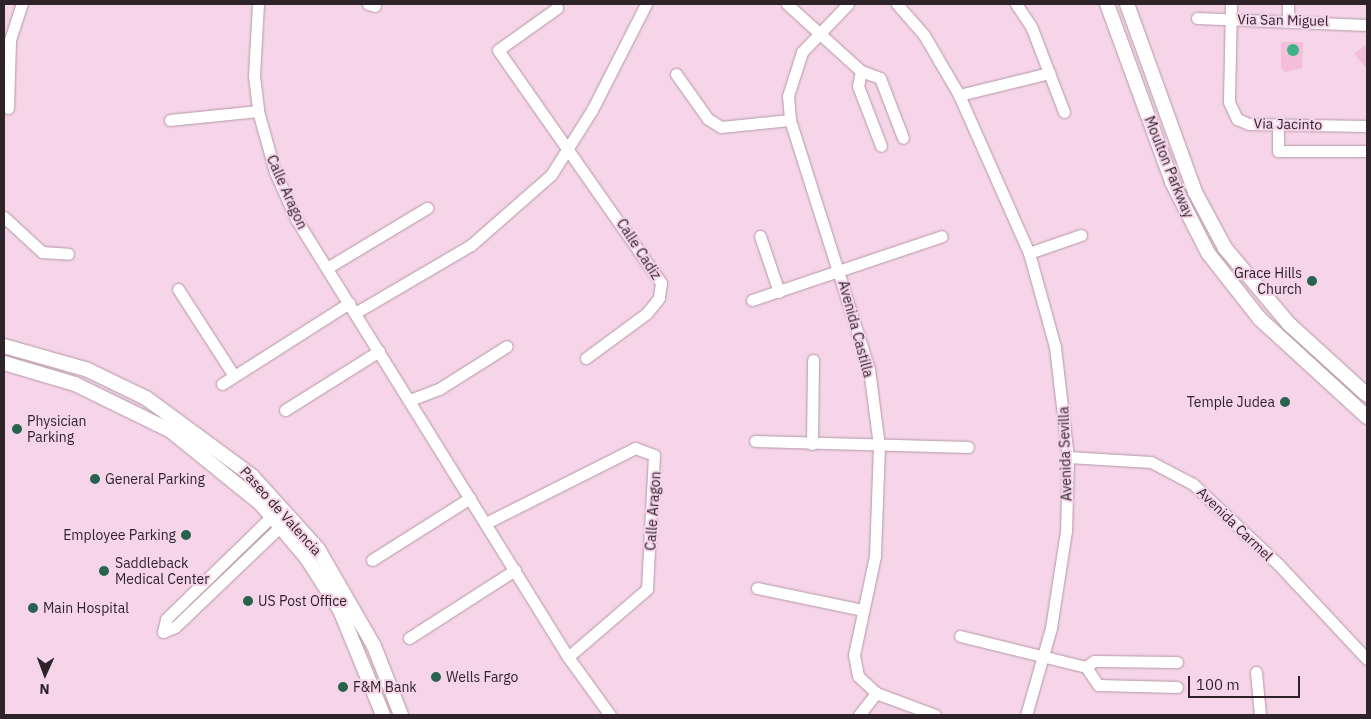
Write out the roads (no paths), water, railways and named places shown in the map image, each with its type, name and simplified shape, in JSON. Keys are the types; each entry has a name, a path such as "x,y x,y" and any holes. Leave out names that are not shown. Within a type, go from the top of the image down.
{"main road":[{"name":"Moulton Parkway","path":"1107,4 1172,182 1208,253 1260,319 1367,416"},
{"name":"Moulton Parkway","path":"1127,4 1183,162 1213,228 1262,296 1364,392"},
{"name":"Paseo de Valencia","path":"4,346 88,370 146,398 233,460 280,517 340,610 383,715"},
{"name":"Paseo de Valencia","path":"4,363 75,384 171,431 318,549 374,646 401,715"},
{"path":"1352,402 1364,392"}],"street":[{"path":"8,108 10,40 22,4"},
{"name":"Calle Aragon","path":"258,4 254,76 258,111 279,180 296,219 568,657 610,715"},
{"path":"222,384 498,224 551,175 570,150 646,4"},
{"path":"787,4 861,71 880,78 903,138"},
{"name":"Avenida Castilla","path":"848,4 818,31 802,52 791,77 790,120 840,272 869,369 879,446 875,556 854,655 858,676 876,693 935,715"},
{"name":"Avenida Sevilla","path":"897,4 924,35 959,95 1029,253 1055,347 1068,458 1064,554 1044,657 1026,715"},
{"path":"1016,4 1031,26 1064,112"},
{"name":"Via Jacinto","path":"1231,4 1231,111 1246,123 1367,126"},
{"path":"1288,4 1288,20"},
{"name":"Calle Cadiz","path":"557,8 498,50 570,150 661,283 659,298 647,313 586,358"},
{"name":"Via San Miguel","path":"1197,18 1288,20 1367,26"},
{"path":"861,71 858,86 881,146"},
{"path":"959,95 1049,73"},
{"path":"676,74 708,119 721,127 790,120"},
{"path":"170,120 258,111"},
{"path":"1278,124 1278,151 1367,151"},
{"path":"327,268 427,208"},
{"path":"4,217 42,252 68,254"},
{"path":"1029,253 1081,235"},
{"path":"760,236 778,292"},
{"name":"Avenida Castilla","path":"752,300 840,272 942,236"},
{"path":"178,289 234,376"},
{"path":"410,400 439,389 507,346"},
{"path":"285,410 379,351"},
{"path":"812,444 813,360"},
{"path":"755,441 879,446 968,447"},
{"name":"Calle Aragon","path":"486,523 635,448 654,456 647,589 568,657"},
{"name":"Avenida Carmel","path":"1068,458 1151,462 1193,484 1271,557 1367,659"},
{"path":"372,560 470,498"},
{"path":"280,517 175,627 163,632 166,619 280,517"},
{"path":"409,638 515,570"},
{"path":"757,588 863,610"},
{"path":"960,636 1086,666 1094,661 1177,662"},
{"path":"1086,666 1098,686 1177,687"},
{"path":"1256,672 1260,715"},
{"path":"859,715 876,693"}],"place":[{"name":"Grace Hills Church","path":"1312,281"},
{"name":"Temple Judea","path":"1285,402"},
{"name":"Physician Parking","path":"17,429"},
{"name":"General Parking","path":"95,479"},
{"name":"Employee Parking","path":"186,535"},
{"name":"Saddleback Medical Center","path":"104,571"},
{"name":"US Post Office","path":"248,601"},
{"name":"Main Hospital","path":"33,608"},
{"name":"Wells Fargo","path":"436,677"},
{"name":"F&M Bank","path":"343,687"}]}
